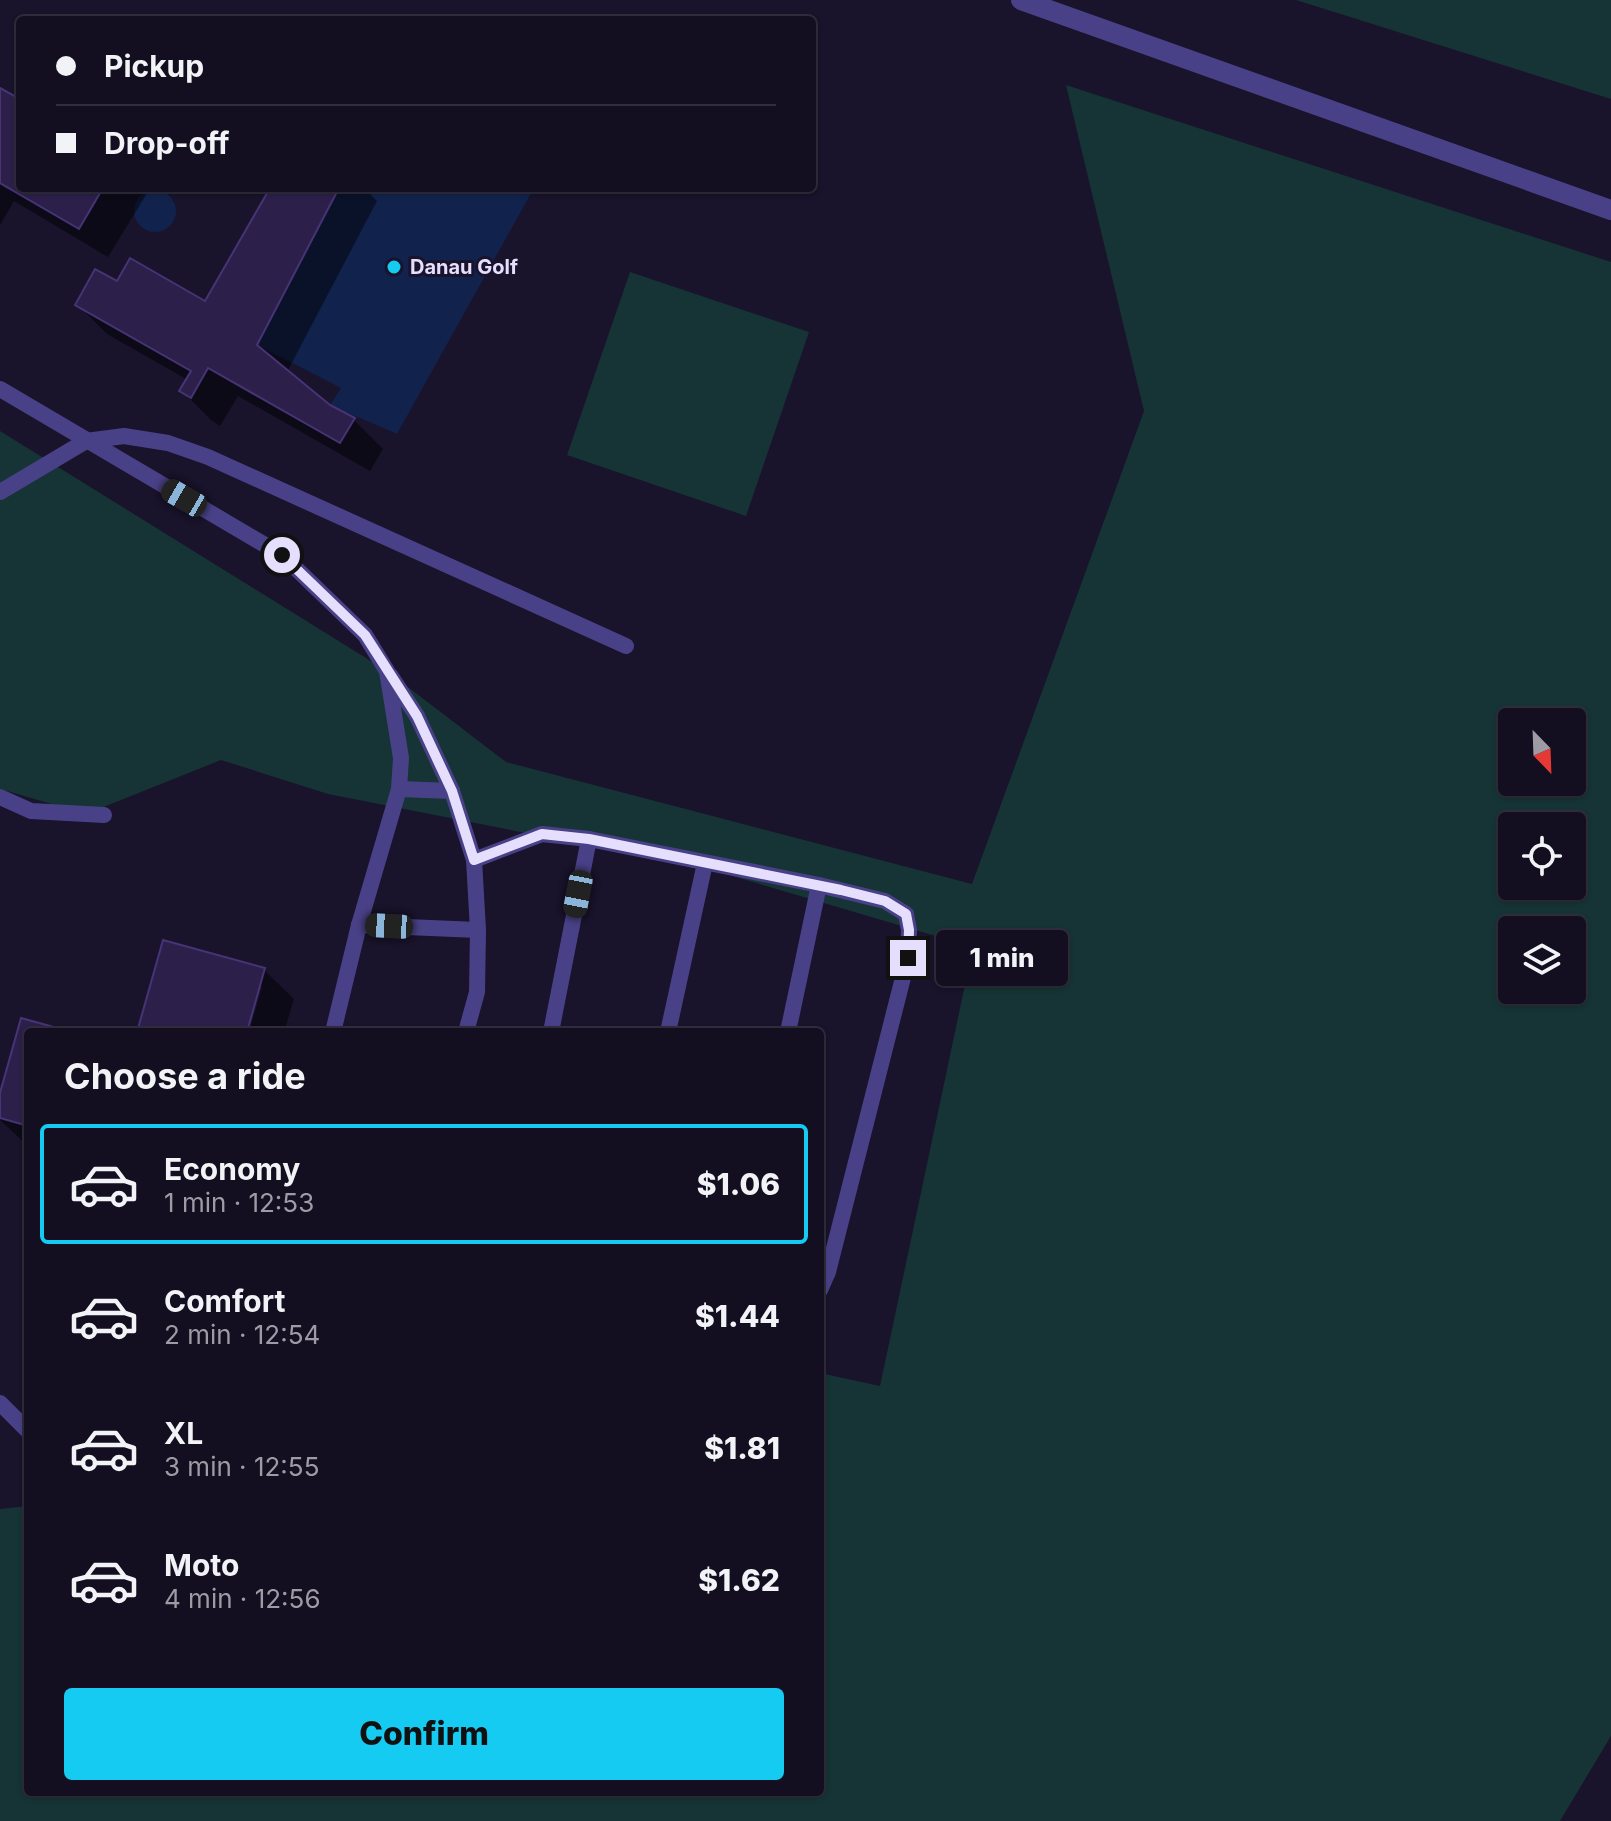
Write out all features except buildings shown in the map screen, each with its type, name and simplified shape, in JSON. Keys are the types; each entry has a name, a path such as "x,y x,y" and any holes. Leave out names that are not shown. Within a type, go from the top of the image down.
{"street":[{"path":"1021,0 1611,210"}],"lane":[{"path":"0,389 282,555 365,635 417,716 452,791 474,860 478,930 477,992 467,1028"},
{"path":"0,492 86,441 124,436 168,443 208,457 626,646"},
{"path":"334,1028 359,925 399,789 401,758 387,671"},
{"path":"399,789 452,791"},
{"path":"0,797 31,811 104,815"},
{"path":"474,860 542,834 589,839 819,885 885,901 906,914 908,958 824,1281"},
{"path":"552,1028 589,839"},
{"path":"669,1028 705,863"},
{"path":"789,1028 819,885"},
{"path":"359,925 478,930"},
{"path":"0,1403 24,1427"}],"green space":[{"path":"1296,0 1611,0 1611,99"},
{"path":"1066,85 1611,262 1611,1736 1560,1821 0,1821 0,1509 24,1506 24,1796 824,1796 824,1374 880,1386 973,947 709,869 328,794 221,760 86,814 0,789 0,431 387,671 506,762 972,884 1144,411"},
{"path":"630,272 809,332 746,516 567,455"}],"water":[{"path":"147,192 163,192 174,203 174,219 163,230 147,230 136,219 136,203"},
{"name":"Danau Golf","path":"337,192 532,192 397,434 330,405 341,388 257,345"}],"place":[{"name":"Danau Golf","path":"394,267"}],"route":[{"path":"282,555 365,635 417,716 452,791 474,860 542,834 589,839 819,885 885,901 906,914 908,958"}]}
